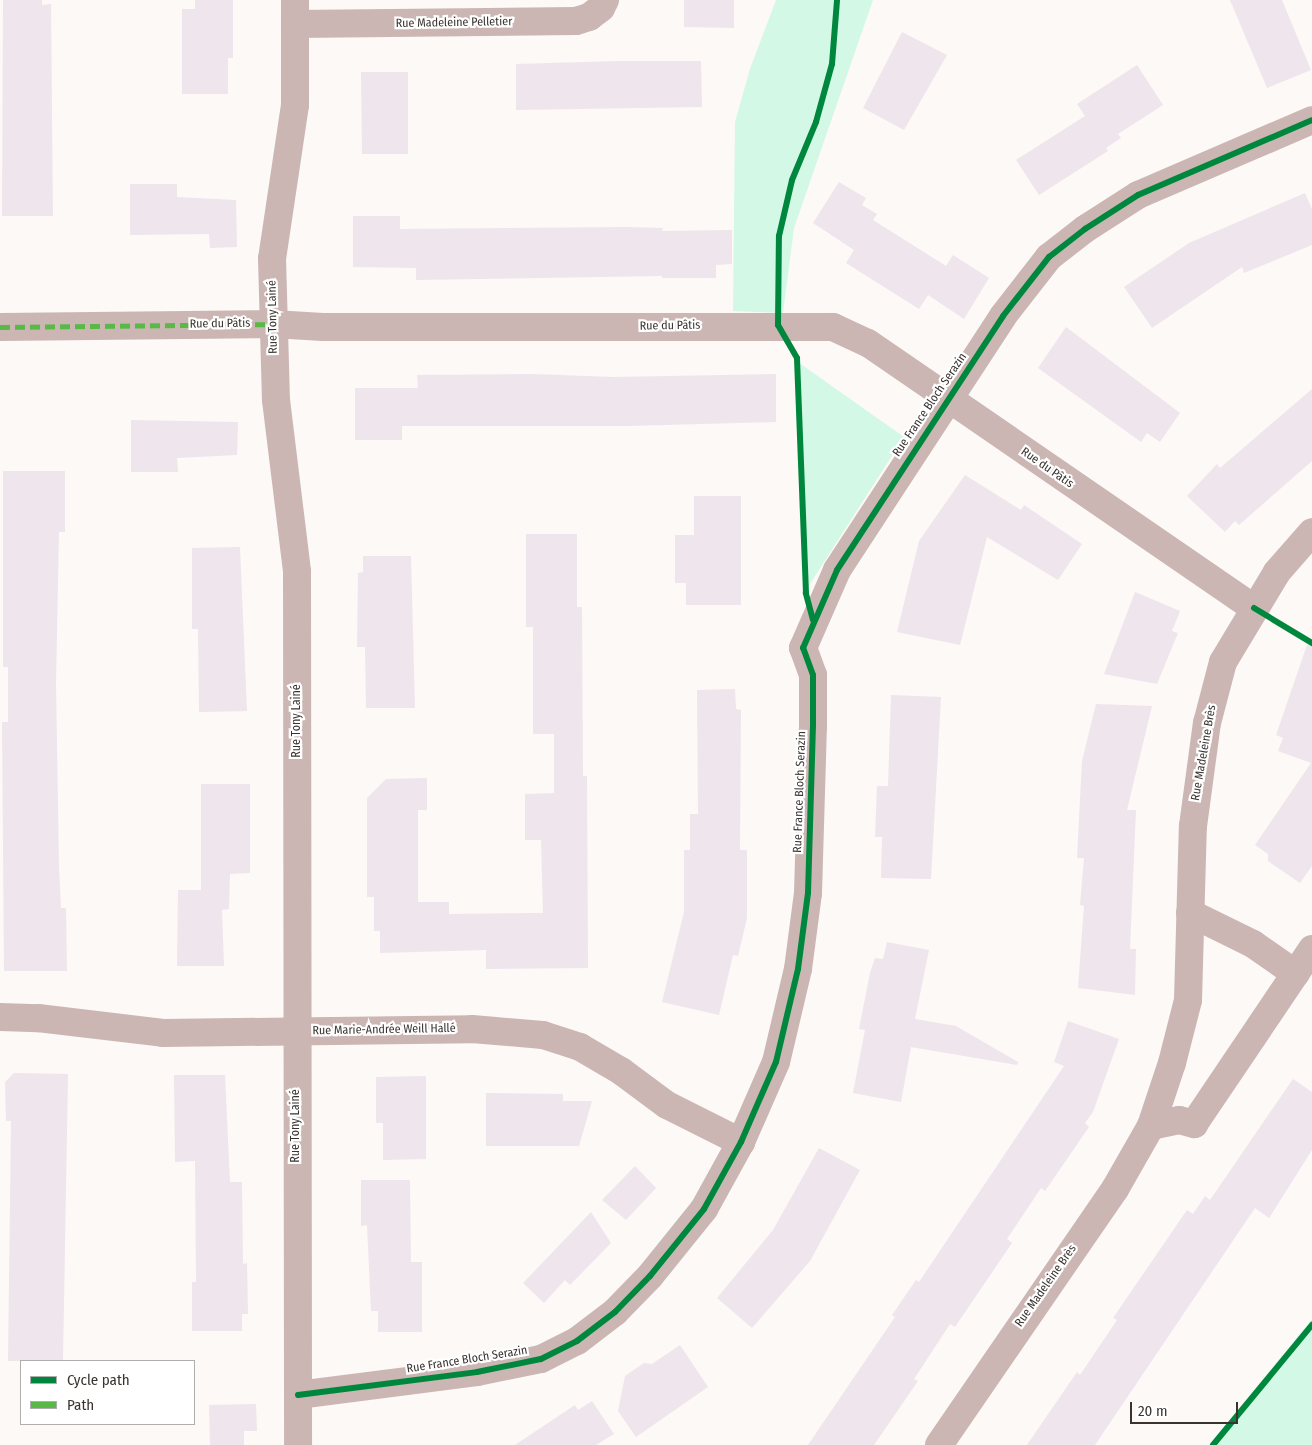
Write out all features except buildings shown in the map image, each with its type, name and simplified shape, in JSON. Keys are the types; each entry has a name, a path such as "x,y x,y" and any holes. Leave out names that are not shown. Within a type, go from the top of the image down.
{"street":[{"name":"Rue Madeleine Pelletier","path":"295,12 576,21 589,17 601,8 605,0"},
{"name":"Rue Tony Lainé","path":"295,12 295,105 272,258 273,324 280,448 298,572 295,1031 298,1445"},
{"name":"Rue France Bloch Serazin","path":"298,1395 510,1366 541,1359 577,1342 615,1312 650,1276 704,1209 741,1142 776,1062 798,969 808,893 813,675 804,648 837,570 948,399 1029,280 1049,257 1085,229 1138,195 1312,120"},
{"name":"Rue du Pâtis","path":"0,327 273,324 323,327 832,327 868,343 1254,608"},
{"name":"Rue Madeleine Brès","path":"938,1445 1115,1189 1151,1126 1172,1063 1188,1000 1192,826 1207,723 1223,662 1277,572 1312,532"},
{"path":"1190,913 1253,944 1296,974"},
{"path":"1151,1126 1179,1120 1194,1124 1312,949"},
{"name":"Rue Marie-Andrée Weill Hallé","path":"0,1017 38,1018 163,1033 472,1029 543,1035 580,1047 621,1071 667,1105 741,1142"}],"green space":[{"path":"776,0 873,0 794,228 783,313 733,311 735,122 750,69"},
{"path":"795,360 904,437 808,587 804,584"},
{"path":"1312,1319 1312,1445 1209,1445"}],"marked path":[{"path":"0,327 273,324"}],"cycle path":[{"path":"813,620 806,593 797,358 778,325 779,236 792,180 816,122 832,64 837,0"},
{"path":"298,1395 477,1372 541,1359 577,1341 615,1312 650,1276 704,1209 741,1142 776,1062 798,969 808,893 813,727 813,675 803,648 837,570 1003,316 1049,257 1085,229 1138,195 1312,120"},
{"path":"1254,608 1312,643"},
{"path":"1213,1445 1312,1325"}]}
